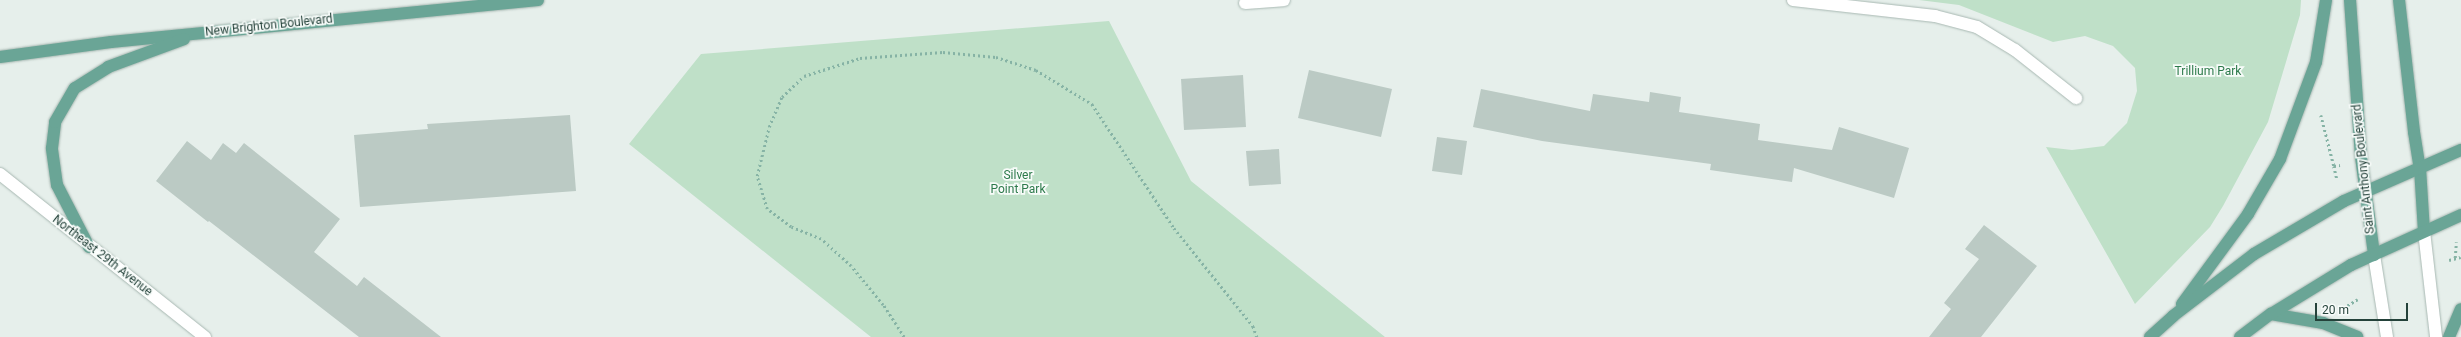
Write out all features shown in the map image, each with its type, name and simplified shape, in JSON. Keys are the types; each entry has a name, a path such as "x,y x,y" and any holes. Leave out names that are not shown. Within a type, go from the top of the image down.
{"main road":[{"name":"New Brighton Boulevard","path":"0,57 201,33 538,0"},
{"path":"2173,316 2248,214 2280,159 2316,62 2326,0"},
{"name":"Saint Anthony Boulevard","path":"2350,0 2361,157 2374,255"},
{"path":"2399,0 2414,132 2420,168 2424,230"},
{"path":"89,247 57,185 52,148 55,122 75,88 108,67 201,33"},
{"path":"2150,337 2173,316 2254,254 2344,201 2461,150"},
{"path":"2240,337 2272,314 2351,265 2424,230 2461,215"},
{"path":"2449,337 2461,309"},
{"path":"2272,314 2323,323 2357,337"}],"street":[{"path":"1245,3 1284,0"},
{"path":"1792,0 1935,16 1977,27 2015,50 2076,98"},
{"name":"Northeast 29th Avenue","path":"0,174 89,247 205,337"},
{"path":"2424,230 2436,337"},
{"name":"Saint Anthony Boulevard","path":"2374,255 2387,337"}],"path":[{"path":"904,337 883,305 851,266 821,238 791,227 767,209 757,176 769,127 782,97 804,76 860,58 943,52 996,57 1036,70 1092,104 1174,228 1253,326 1257,337"},
{"path":"2320,111 2338,180"},
{"path":"2334,166 2348,162"},
{"path":"2455,258 2457,235"},
{"path":"2338,310 2358,299"}],"green space":[{"name":"Trillium Park","path":"1919,0 2301,0 2300,15 2268,122 2223,206 2210,227 2135,304 2046,147 2072,150 2104,146 2127,123 2137,91 2135,68 2113,46 2085,36 2053,42 1959,5"},
{"name":"Silver Point Park","path":"1109,21 1191,181 1385,337 871,337 629,144 701,54"}],"building":[{"path":"1309,70 1392,89 1381,137 1298,118"},
{"path":"1243,75 1246,127 1184,130 1181,79"},
{"path":"1481,89 1590,111 1593,94 1649,102 1650,92 1681,97 1679,112 1760,124 1758,140 1832,150 1839,127 1909,148 1894,198 1794,168 1792,182 1710,170 1711,164 1542,141 1473,127"},
{"path":"570,115 576,191 360,207 354,135 428,129 427,124"},
{"path":"1437,137 1467,141 1462,175 1432,171"},
{"path":"187,141 211,160 223,143 236,153 244,143 340,219 314,252 357,286 364,277 441,337 359,337 209,221 208,222 156,181"},
{"path":"1279,149 1281,184 1249,186 1246,151"},
{"path":"1984,225 2037,266 1981,337 1929,337 1951,309 1944,303 1979,259 1965,249"}]}
